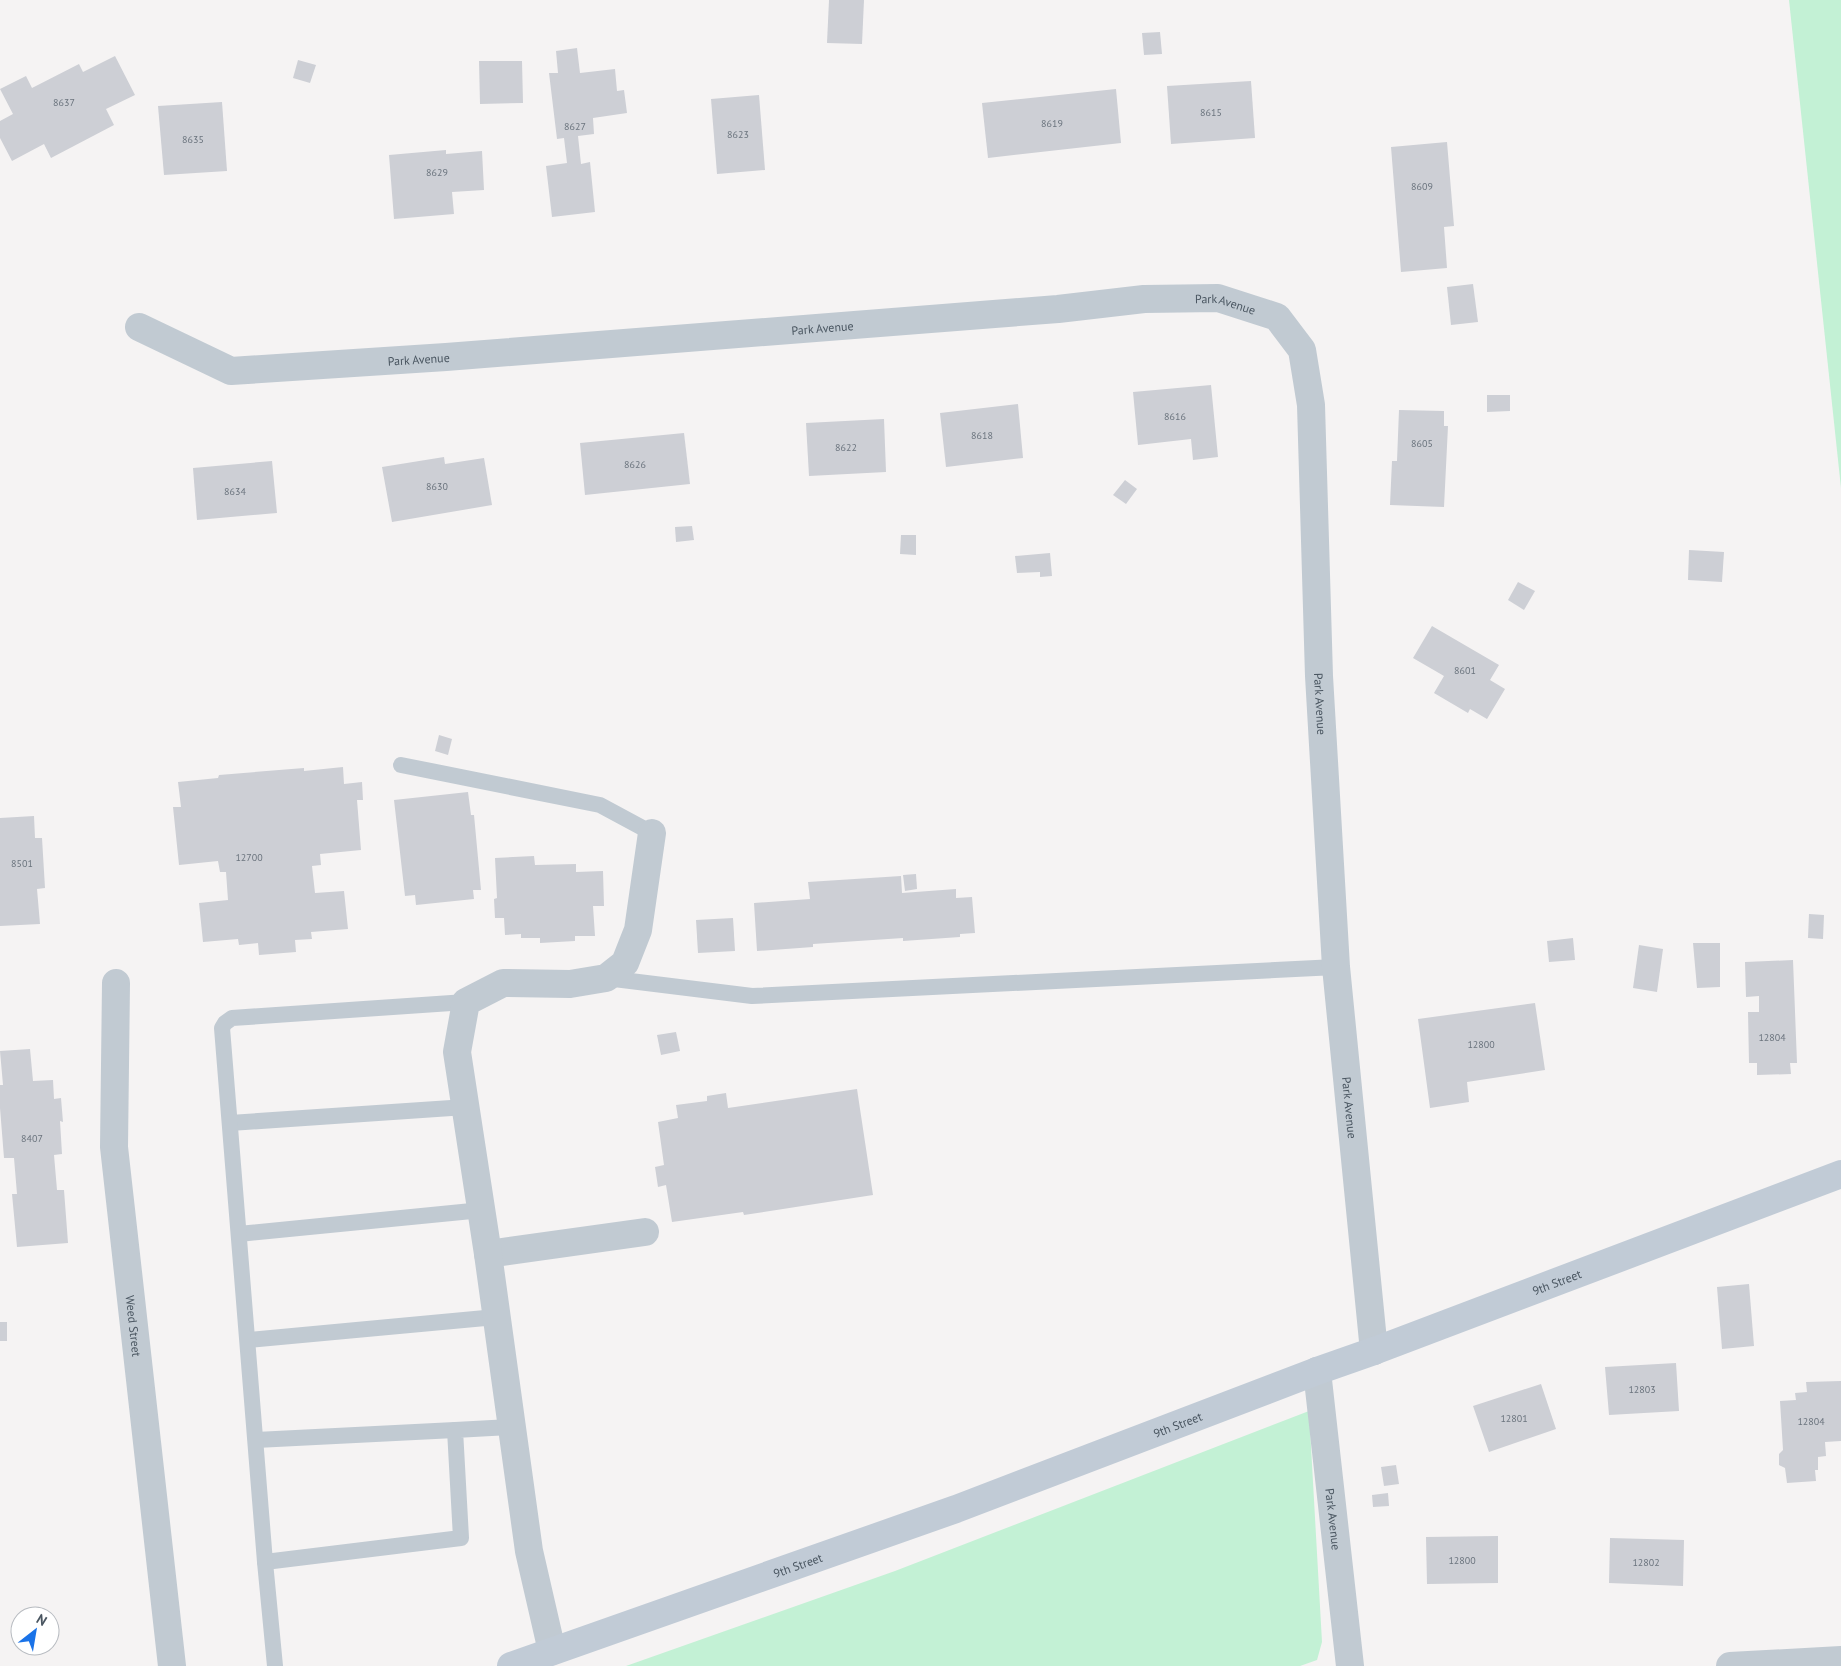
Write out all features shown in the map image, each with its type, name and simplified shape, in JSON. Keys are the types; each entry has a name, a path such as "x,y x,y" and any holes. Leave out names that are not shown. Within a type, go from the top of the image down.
{"main road":[{"name":"9th Street","path":"511,1666 956,1509 1841,1174"}],"street":[{"name":"Park Avenue","path":"139,326 231,371 446,357 1038,310 1144,299 1218,298 1277,317 1302,350 1311,405 1319,676 1336,967 1374,1351"},
{"path":"552,1651 529,1550 482,1210 457,1052 466,1002 503,983 570,984 606,978 625,963 638,930 652,833"},
{"name":"Weed Street","path":"116,983 114,1147 172,1666"},
{"path":"488,1254 645,1232"},
{"name":"Park Avenue","path":"1317,1371 1350,1666"},
{"path":"1730,1666 1841,1660"}],"lane":[{"path":"401,765 600,805 652,833"},
{"path":"606,978 752,996 1336,967"},
{"path":"276,1666 265,1562 222,1028 232,1018 466,1002"},
{"path":"230,1123 466,1107"},
{"path":"239,1234 482,1210"},
{"path":"248,1340 496,1316"},
{"path":"256,1440 512,1426"},
{"path":"265,1562 462,1538 455,1430"}],"green space":[{"path":"1789,0 1841,0 1841,488"},
{"path":"1309,1411 1322,1642 1317,1660 1300,1666 626,1666 895,1571"}],"building":[{"path":"829,0 864,0 862,44 827,43"},
{"path":"1160,32 1162,54 1144,55 1142,33"},
{"path":"577,48 580,73 615,69 617,91 624,90 627,113 593,118 594,134 578,136 581,164 590,162 595,212 552,217 546,166 567,163 564,138 557,139 549,73 558,73 556,51"},
{"path":"115,56 135,95 106,109 114,125 51,158 44,144 12,161 0,138 0,121 13,114 0,89 26,76 32,88 79,64 83,72"},
{"path":"298,60 316,65 310,83 293,78"},
{"path":"479,61 522,61 523,103 480,104"},
{"path":"1251,81 1255,138 1171,144 1167,86"},
{"path":"1116,89 1121,143 988,158 982,103"},
{"path":"759,95 765,170 717,174 711,99"},
{"path":"222,102 227,171 164,175 158,106"},
{"path":"1447,142 1454,226 1444,227 1447,268 1401,272 1391,147"},
{"path":"446,150 446,154 482,151 484,190 452,192 454,214 394,219 389,155"},
{"path":"1473,284 1478,322 1451,325 1447,287"},
{"path":"1211,385 1218,457 1193,460 1191,439 1138,445 1133,392"},
{"path":"1487,395 1510,395 1510,411 1487,412"},
{"path":"1018,404 1023,458 946,467 940,413"},
{"path":"1399,410 1444,411 1444,426 1448,426 1444,507 1390,505 1392,461 1397,461"},
{"path":"884,419 886,472 809,476 806,423"},
{"path":"684,433 690,484 585,495 580,443"},
{"path":"444,457 445,464 484,458 492,505 392,522 382,467"},
{"path":"272,461 277,513 197,520 193,468"},
{"path":"1125,480 1137,489 1126,504 1113,495"},
{"path":"692,526 694,540 676,542 675,527"},
{"path":"901,535 916,535 916,555 900,554"},
{"path":"1689,550 1724,552 1722,582 1688,580"},
{"path":"1050,553 1052,576 1040,577 1040,572 1017,573 1015,556"},
{"path":"1518,582 1535,591 1524,610 1508,600"},
{"path":"1432,626 1499,665 1490,680 1505,689 1487,719 1470,709 1468,713 1434,693 1444,676 1413,658"},
{"path":"439,735 452,739 448,755 435,751"},
{"path":"343,767 344,784 362,782 363,800 357,800 361,850 320,854 321,865 312,866 315,893 344,891 348,929 311,932 312,939 295,940 296,952 259,955 258,943 239,945 238,939 203,942 199,903 228,900 226,872 220,872 218,861 179,865 173,807 181,807 178,782 218,778 219,775 304,768 304,771"},
{"path":"468,792 471,815 474,815 481,890 473,890 474,899 416,905 415,895 405,896 394,800"},
{"path":"34,816 35,838 42,838 45,888 37,889 40,924 0,926 0,818"},
{"path":"534,856 535,865 576,864 576,872 603,871 604,906 593,906 595,936 575,936 575,941 540,943 540,938 521,938 521,934 505,935 504,918 495,918 494,899 497,898 495,858"},
{"path":"916,874 917,889 905,891 903,875"},
{"path":"901,876 902,893 956,889 956,898 972,897 975,933 960,934 960,937 903,941 903,938 813,944 813,947 757,951 754,903 810,899 808,882"},
{"path":"1809,914 1824,915 1823,939 1808,938"},
{"path":"733,918 735,951 698,953 696,920"},
{"path":"1573,938 1575,960 1549,962 1547,941"},
{"path":"1693,943 1720,943 1720,987 1697,988"},
{"path":"1639,945 1663,949 1657,992 1633,988"},
{"path":"1793,960 1797,1063 1790,1063 1791,1074 1757,1075 1757,1063 1749,1063 1748,1012 1759,1012 1759,996 1746,997 1745,962"},
{"path":"1535,1003 1545,1070 1467,1082 1469,1102 1430,1108 1418,1019"},
{"path":"676,1032 680,1051 661,1055 657,1035"},
{"path":"30,1049 33,1081 53,1080 54,1099 61,1098 63,1122 60,1121 62,1154 54,1155 57,1190 64,1190 68,1243 17,1247 12,1194 17,1194 14,1158 4,1158 0,1108 0,1085 3,1085 0,1051"},
{"path":"857,1089 873,1195 744,1215 743,1212 672,1222 666,1185 658,1187 655,1167 664,1165 658,1122 678,1118 676,1105 707,1101 707,1096 726,1093 728,1108"},
{"path":"1749,1284 1754,1346 1722,1349 1717,1287"},
{"path":"0,1322 7,1322 7,1341 0,1341"},
{"path":"1676,1363 1679,1411 1609,1415 1605,1367"},
{"path":"1841,1381 1841,1441 1825,1442 1826,1456 1818,1457 1818,1470 1815,1470 1816,1481 1787,1483 1785,1468 1779,1465 1779,1454 1783,1450 1780,1401 1796,1400 1795,1393 1807,1392 1806,1382"},
{"path":"1541,1384 1556,1429 1489,1452 1473,1406"},
{"path":"1396,1465 1399,1484 1384,1486 1381,1467"},
{"path":"1388,1493 1389,1506 1373,1507 1372,1495"},
{"path":"1498,1536 1498,1583 1427,1584 1426,1537"},
{"path":"1610,1538 1684,1540 1683,1586 1609,1583"}]}
